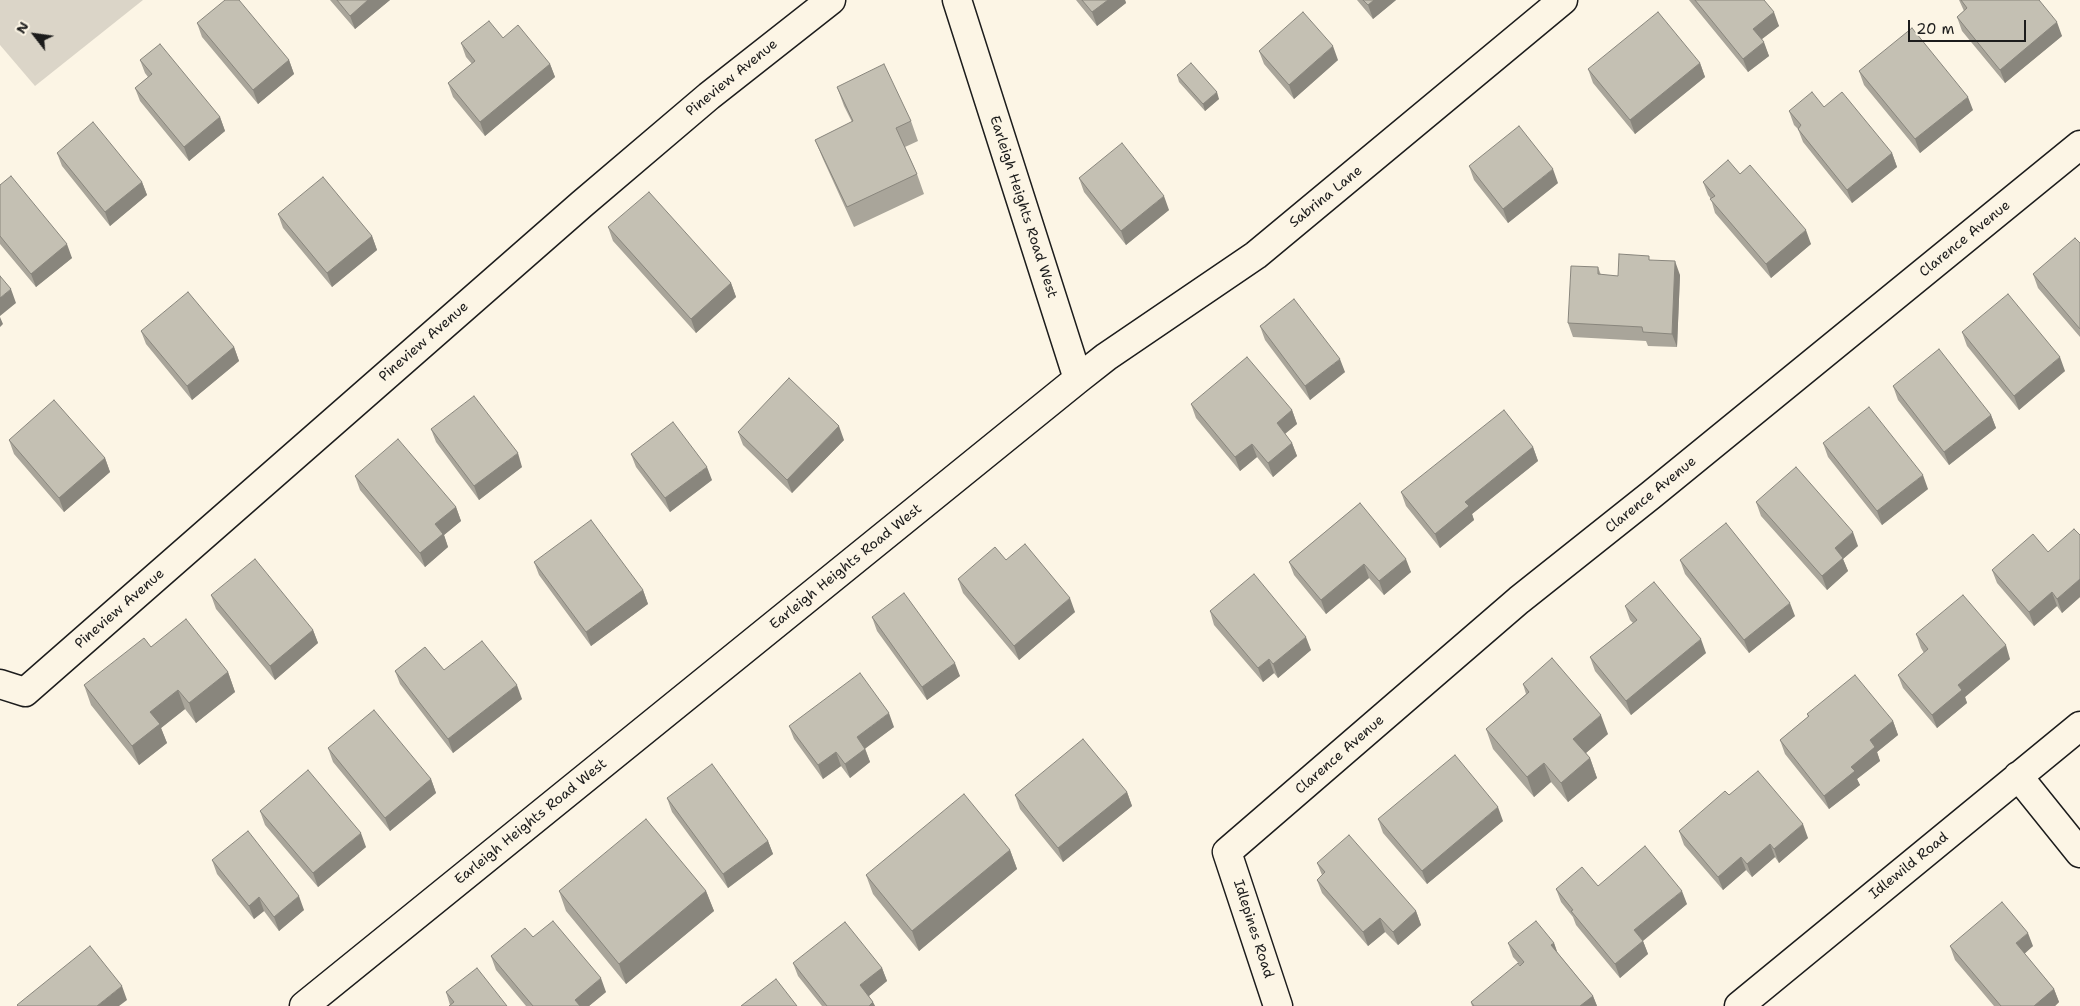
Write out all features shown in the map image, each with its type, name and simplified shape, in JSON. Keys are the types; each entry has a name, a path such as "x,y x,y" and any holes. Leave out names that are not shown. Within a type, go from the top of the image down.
{"street":[{"name":"Pineview Avenue","path":"12,688 710,96 831,0"},
{"name":"Earleigh Heights Road West","path":"304,1006 1078,379 957,0"},
{"name":"Sabrina Lane","path":"1078,379 1106,357 1256,255 1562,0"},
{"name":"Clarence Avenue","path":"1227,852 1519,600 1651,495 2080,145"},
{"name":"Idlewild Road","path":"1739,1006 2080,726"},
{"path":"2018,776 2080,853"},
{"name":"Idlepines Road","path":"1227,852 1278,1006"}],"shaded area":[{"path":"0,0 143,0 35,86 0,45"}],"building":[{"path":"225,0 239,0 289,60 253,90 197,23"},
{"path":"337,0 368,0 350,16"},
{"path":"1082,0 1108,0 1092,12"},
{"path":"1363,0 1374,0 1368,5"},
{"path":"1695,0 1764,0 1774,12 1753,29 1764,42 1743,59"},
{"path":"1961,0 2039,0 2057,22 2000,70 1957,17 1967,8"},
{"path":"1303,12 1333,46 1289,85 1259,51"},
{"path":"1658,12 1700,63 1630,120 1588,69"},
{"path":"489,21 503,38 518,25 550,64 480,122 448,83 475,61 461,43"},
{"path":"1912,28 1968,97 1915,139 1859,71"},
{"path":"160,44 220,117 184,147 135,88 152,74 140,60"},
{"path":"1191,63 1217,92 1203,104 1177,75"},
{"path":"884,64 911,121 896,128 917,174 847,207 815,140 853,121 837,87"},
{"path":"1812,92 1824,107 1842,92 1892,153 1847,190 1798,129 1801,125 1789,111"},
{"path":"93,122 142,182 105,212 57,153"},
{"path":"1519,126 1553,169 1503,209 1469,166"},
{"path":"1122,143 1164,196 1121,231 1079,178"},
{"path":"1728,160 1740,174 1750,165 1806,230 1766,264 1710,199 1715,196 1703,182"},
{"path":"11,176 67,244 31,274 0,236 0,185"},
{"path":"323,177 372,236 327,273 278,214"},
{"path":"649,192 731,283 691,319 608,227"},
{"path":"2075,238 2080,243 2080,329 2033,274"},
{"path":"1619,254 1649,256 1649,260 1675,261 1672,334 1643,332 1642,327 1568,323 1571,266 1598,267 1598,274 1618,276"},
{"path":"0,276 11,289 0,298"},
{"path":"188,292 234,347 187,386 141,331"},
{"path":"2008,294 2060,357 2014,396 1962,332"},
{"path":"1294,299 1340,359 1305,386 1260,326"},
{"path":"1939,349 1991,415 1944,452 1893,386"},
{"path":"1247,357 1292,410 1277,423 1292,443 1268,463 1252,444 1235,457 1191,404"},
{"path":"789,378 839,426 787,480 738,432"},
{"path":"474,396 518,453 474,486 431,429"},
{"path":"54,400 105,458 59,498 9,440"},
{"path":"1869,407 1923,475 1877,511 1823,443"},
{"path":"1504,410 1533,447 1465,502 1469,506 1435,534 1401,492"},
{"path":"673,422 707,467 665,498 631,454"},
{"path":"398,439 456,507 435,524 443,534 420,553 355,476"},
{"path":"1796,467 1853,532 1835,548 1843,558 1822,576 1756,502"},
{"path":"1360,503 1406,559 1379,581 1364,564 1321,600 1289,562"},
{"path":"591,520 643,590 586,632 534,562"},
{"path":"1726,523 1790,603 1744,640 1680,560"},
{"path":"2074,529 2080,535 2080,579 2057,599 2052,592 2029,612 1992,570 2033,534 2048,552"},
{"path":"1025,544 1070,598 1014,646 958,579 995,547 1006,560"},
{"path":"255,559 313,630 270,666 211,595"},
{"path":"1254,574 1306,637 1273,664 1269,659 1258,668 1210,611"},
{"path":"1654,582 1701,639 1626,701 1590,657 1637,620 1625,606"},
{"path":"904,593 955,663 922,687 872,617"},
{"path":"1963,595 2006,645 1958,685 1962,690 1932,715 1898,675 1928,649 1916,634"},
{"path":"186,619 228,672 189,703 178,690 150,712 160,724 132,746 84,685 144,638 151,647"},
{"path":"482,641 517,685 448,739 395,671 425,647 444,670"},
{"path":"1552,658 1601,715 1573,739 1590,758 1561,783 1544,763 1527,777 1486,729 1529,692 1523,684"},
{"path":"860,673 889,713 857,737 865,749 845,764 836,752 818,765 789,726"},
{"path":"1855,675 1893,721 1870,740 1875,747 1851,767 1855,771 1824,796 1780,740 1809,716 1807,714"},
{"path":"374,710 431,779 385,818 328,748"},
{"path":"1083,739 1127,792 1058,848 1015,795"},
{"path":"1455,755 1498,807 1422,871 1378,819"},
{"path":"712,764 768,841 723,874 667,798"},
{"path":"308,770 361,833 313,873 260,811"},
{"path":"1758,771 1803,824 1774,849 1770,844 1747,864 1741,857 1718,877 1679,831 1725,791 1729,795"},
{"path":"964,794 1010,850 912,931 866,875"},
{"path":"646,819 706,891 619,964 559,891"},
{"path":"248,831 299,896 274,917 259,897 249,906 212,860"},
{"path":"1349,835 1416,911 1393,932 1380,918 1363,932 1317,880 1325,872 1317,863"},
{"path":"1645,846 1682,891 1634,930 1643,941 1615,964 1571,911 1573,910 1556,889 1582,867 1598,886"},
{"path":"2002,902 2028,933 2016,943 2054,989 2034,1006 2001,1006 1950,946"},
{"path":"553,921 601,978 575,1000 580,1006 533,1006 491,956 525,928 533,937"},
{"path":"1536,921 1554,943 1551,945 1593,996 1580,1006 1474,1006 1471,1002 1518,963 1520,966 1524,962 1508,943"},
{"path":"845,922 882,968 860,985 873,1002 869,1006 827,1006 793,963"},
{"path":"90,946 122,986 97,1006 17,1005"},
{"path":"477,968 507,1006 449,1006 454,1002 446,992"},
{"path":"776,979 797,1006 741,1006"}]}
